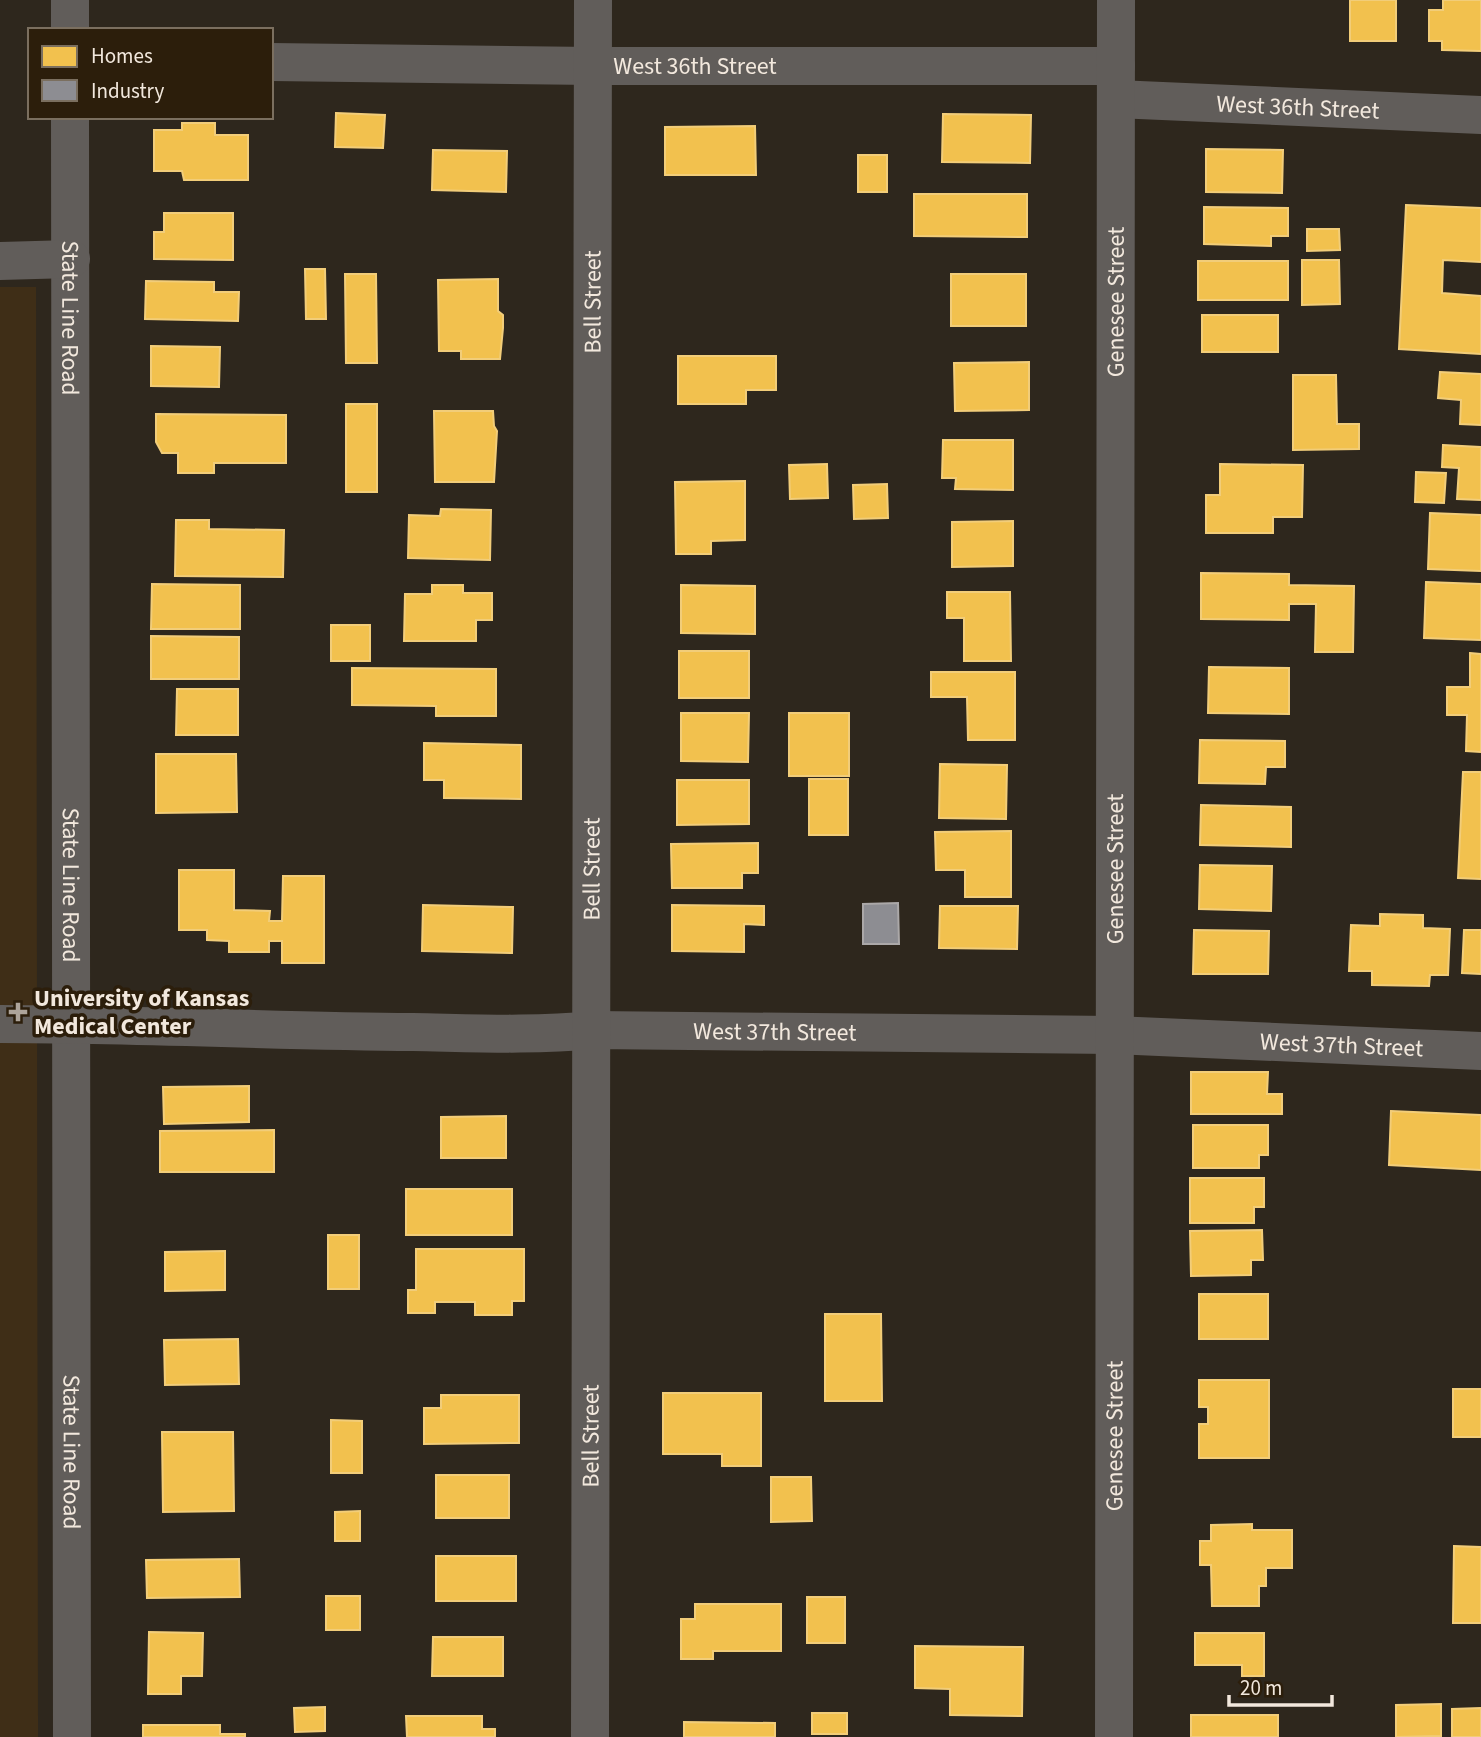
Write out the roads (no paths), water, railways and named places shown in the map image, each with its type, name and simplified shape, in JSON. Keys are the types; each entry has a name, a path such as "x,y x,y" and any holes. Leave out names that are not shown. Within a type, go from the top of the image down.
{"street":[{"path":"69,28 70,0"},
{"name":"Bell Street","path":"590,1737 593,0"},
{"name":"Genesee Street","path":"1114,1737 1116,0"},
{"name":"West 36th Street","path":"273,62 593,66 1116,83 1481,115"},
{"name":"State Line Road","path":"70,119 69,1023 72,1737"},
{"path":"0,261 71,259"},
{"name":"West 37th Street","path":"0,1024 69,1023 552,1034 593,1030 1114,1035 1481,1051"}],"place":[{"name":"University of Kansas Medical Center","path":"18,1012"}]}
